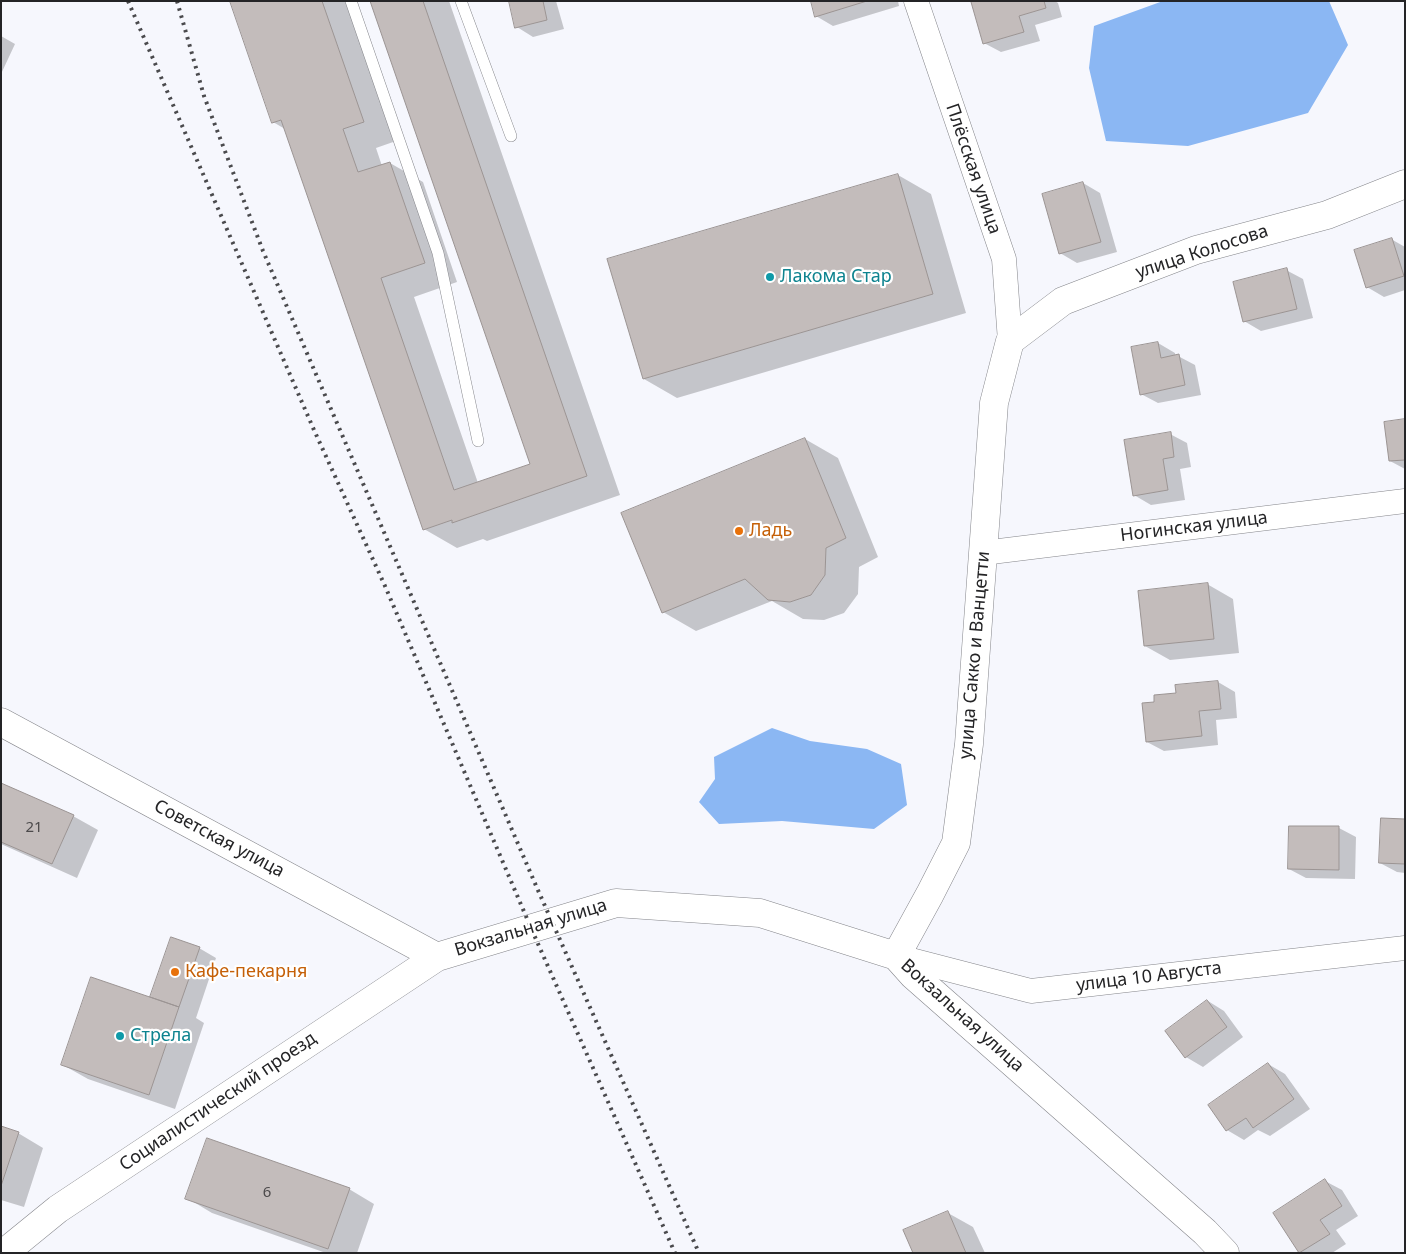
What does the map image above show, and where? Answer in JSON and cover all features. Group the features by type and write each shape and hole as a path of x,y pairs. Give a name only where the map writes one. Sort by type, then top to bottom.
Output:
{"main road":[{"name":"улица Колосова","path":"1010,341 1063,301 1196,250 1327,214 1405,184"},
{"name":"улица Сакко и Ванцетти","path":"896,956 956,843 969,744 994,403 1010,341"},
{"name":"Советская улица","path":"1,722 437,957"},
{"name":"Вокзальная улица","path":"437,957 616,903 760,913 896,956 913,975 1205,1232 1225,1253"},
{"name":"Социалистический проезд","path":"4,1253 58,1209 437,957"}],"street":[{"name":"Плёсская улица","path":"916,1 1004,259 1010,341"},
{"name":"Ногинская улица","path":"983,553 1405,501"},
{"name":"улица 10 Августа","path":"896,956 1031,991 1405,948"}],"lane":[{"path":"351,1 438,253 478,441"},
{"path":"461,1 511,136"}],"water":[{"path":"1163,1 1329,1 1348,45 1308,113 1188,146 1106,141 1089,68 1094,26"},
{"path":"772,728 810,741 867,749 901,764 907,805 874,829 782,821 719,824 699,802 715,779 714,757"}],"building":[{"path":"230,1 322,1 364,122 343,129 358,172 390,162 425,263 381,278 454,490 530,464 370,1 423,1 587,476 452,523 452,520 423,530 281,120 272,123"},
{"path":"509,1 543,1 547,20 515,28"},
{"path":"811,1 867,1 815,17"},
{"path":"1044,1 1046,8 1019,16 1024,32 983,44 971,2"},
{"name":"Лакома Стар","path":"898,174 933,294 643,379 607,259"},
{"path":"1083,182 1101,242 1059,254 1042,194"},
{"path":"1392,238 1404,276 1366,288 1354,250"},
{"path":"1287,268 1297,309 1243,322 1233,282"},
{"path":"1158,342 1161,358 1179,354 1185,385 1140,395 1131,347"},
{"path":"1405,419 1405,460 1389,461 1384,422"},
{"path":"1171,432 1174,457 1163,459 1168,490 1133,496 1124,440"},
{"path":"805,438 846,538 826,548 825,575 811,595 790,602 768,600 745,579 662,613 621,513"},
{"path":"1208,583 1214,639 1144,646 1138,591"},
{"path":"1218,681 1221,709 1199,711 1202,736 1146,742 1142,703 1154,702 1154,695 1176,693 1175,685"},
{"path":"1,783 74,815 52,864 1,842"},
{"path":"1381,818 1405,819 1405,864 1379,863"},
{"path":"1289,826 1339,826 1339,870 1288,869"},
{"path":"171,937 200,947 179,1007 150,997"},
{"name":"Стрела","path":"91,977 179,1007 149,1095 61,1065"},
{"path":"1207,1000 1227,1027 1185,1058 1165,1031"},
{"path":"1268,1063 1294,1099 1253,1128 1246,1118 1226,1131 1208,1105"},
{"path":"1,1126 19,1132 1,1186"},
{"path":"207,1138 350,1188 328,1249 185,1199"},
{"path":"1325,1179 1342,1206 1320,1220 1330,1234 1299,1253 1273,1213"},
{"path":"948,1211 966,1253 913,1253 903,1230"}],"railway":[{"path":"128,1 314,430 385,586 531,928 675,1253"},
{"path":"177,1 204,96 263,251 537,888 699,1253"}],"place":[{"name":"Лакома Стар","path":"770,277"},
{"name":"Ладь","path":"739,531"},
{"name":"Кафе-пекарня","path":"175,972"},
{"name":"Стрела","path":"120,1036"}]}
